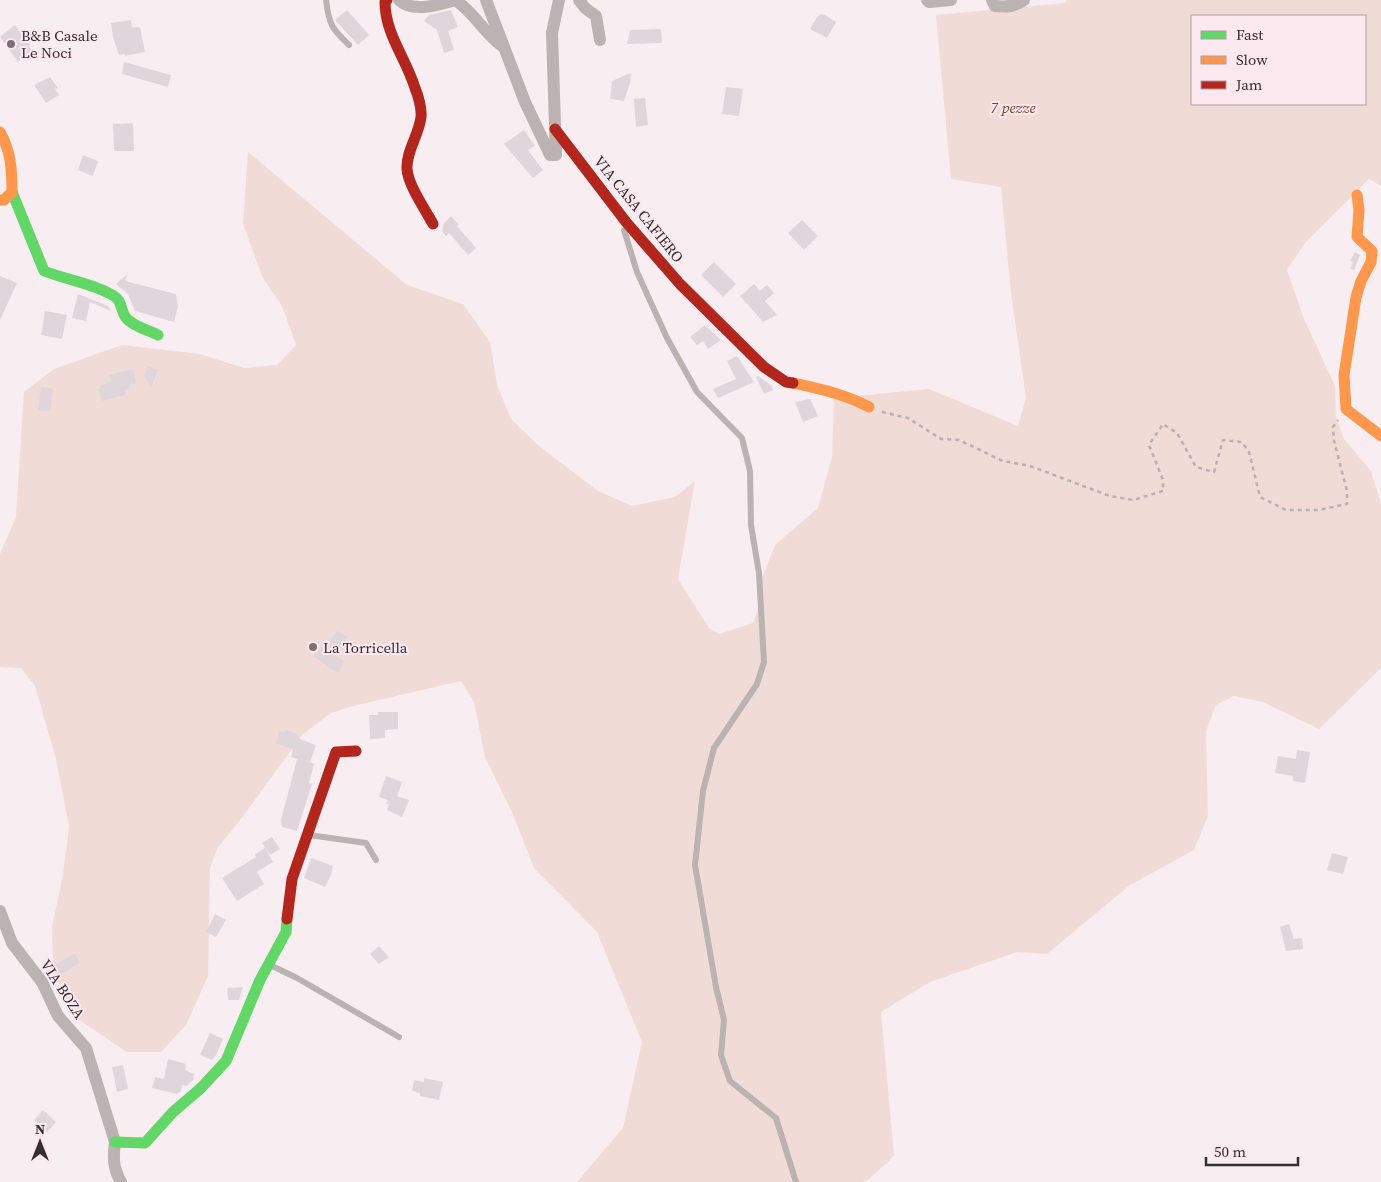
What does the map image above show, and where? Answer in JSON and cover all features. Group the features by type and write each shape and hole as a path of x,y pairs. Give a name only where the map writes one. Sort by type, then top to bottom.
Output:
{"street":[{"path":"387,0 385,2 385,14 396,48 415,87 421,117 410,152 407,169 412,185 433,224"},
{"path":"398,0 403,4 424,6 435,6 455,0 466,7 487,33 504,47"},
{"path":"486,0 525,102 550,154 556,155 552,33 559,0"},
{"path":"579,0 585,8 596,16 600,40"},
{"path":"927,0 929,2 951,0"},
{"path":"992,0 995,6 1006,7 1018,5 1024,0"},
{"name":"VIA CASA CAFIERO","path":"555,129 619,212 680,284 764,366 786,382 832,391 856,400 869,408"},
{"path":"0,132 12,160 12,192 44,271 115,296 120,301 123,314 127,319 158,335"},
{"path":"0,200 4,200 12,192"},
{"path":"1357,195 1359,210 1357,236 1372,251 1371,262 1361,281 1355,305 1344,375 1346,408 1380,435"},
{"path":"115,1142 145,1143 173,1112 201,1088 226,1061 260,980 286,932 292,879 336,752 356,751"},
{"name":"VIA BOZA","path":"0,911 12,943 42,982 58,1016 86,1048 115,1142 114,1169 120,1182"}],"lane":[{"path":"326,0 333,30 349,45"},
{"path":"619,212 637,272 667,338 697,392 742,438 750,471 751,525 760,573 764,662 757,684 714,748 703,791 695,865 716,987 724,1020 721,1055 730,1081 776,1118 796,1182"},
{"path":"308,835 366,843 376,860"},
{"path":"268,964 297,978 399,1037"}],"path":[{"path":"869,408 908,418 941,439 959,440 1003,461 1030,466 1110,496 1133,500 1162,491 1162,480 1149,445 1162,424 1177,433 1196,467 1214,472 1223,440 1242,442 1248,452 1260,497 1286,510 1319,510 1347,504 1347,490 1334,441 1333,427 1346,408"}],"green space":[{"name":"7 pezze","path":"1067,0 1381,0 1381,186 1369,179 1305,243 1287,270 1304,319 1335,386 1336,417 1344,439 1371,471 1381,504 1381,668 1319,729 1263,702 1234,696 1216,705 1206,731 1208,816 1194,850 1130,885 1047,954 1017,952 930,982 881,1012 894,1156 868,1180 863,1182 577,1182 623,1128 642,1042 597,932 534,868 512,812 485,757 474,702 461,681 353,706 331,713 303,734 238,823 218,847 210,868 208,976 186,1025 161,1052 127,1052 75,1017 53,971 52,927 63,875 69,826 56,759 35,686 21,668 0,667 0,554 16,517 24,392 54,369 122,345 200,354 244,368 277,365 296,345 282,306 263,278 243,224 248,152 407,285 463,304 490,342 497,385 511,419 539,446 598,491 632,506 675,497 695,481 678,579 709,628 719,634 753,623 761,602 762,578 775,545 818,508 832,457 834,398 929,389 1018,426 1026,398 1011,293 1001,187 951,179 936,15 1065,3"}],"building":[{"path":"347,10 369,35 358,45 335,20"},
{"path":"451,10 458,27 448,31 454,50 444,53 437,30 424,21 429,15"},
{"path":"821,14 836,22 827,38 810,29"},
{"path":"131,20 132,27 140,27 145,52 125,56 125,54 119,55 111,23"},
{"path":"15,25 30,45 32,51 18,62 0,37"},
{"path":"661,29 662,43 627,44 630,30"},
{"path":"124,62 171,75 168,87 122,74"},
{"path":"631,73 624,101 610,99 612,81"},
{"path":"50,77 58,88 55,89 59,95 46,103 34,85"},
{"path":"726,87 743,89 739,116 722,114"},
{"path":"645,98 648,125 636,127 634,99"},
{"path":"133,123 134,151 114,151 113,124"},
{"path":"524,130 535,146 528,150 543,170 533,178 504,144"},
{"path":"83,155 98,161 93,176 78,170"},
{"path":"451,216 476,248 468,255 449,233 446,236 442,231 444,223"},
{"path":"802,220 818,236 804,250 788,233"},
{"path":"1355,252 1360,255 1354,270 1350,269 1353,262 1350,261"},
{"path":"714,262 736,284 723,297 701,275"},
{"path":"128,274 125,280 129,282 176,294 178,306 174,322 135,311 128,294 116,284"},
{"path":"0,276 17,283 0,320"},
{"path":"754,284 760,291 767,285 774,293 765,301 777,315 763,322 740,296"},
{"path":"78,294 108,306 111,311 90,302 86,321 72,318"},
{"path":"45,311 67,315 62,339 41,335"},
{"path":"705,325 721,340 708,349 703,341 697,345 690,337"},
{"path":"737,356 754,382 718,398 713,389 736,379 727,361"},
{"path":"148,366 158,370 151,388 144,376"},
{"path":"133,369 136,383 129,385 130,388 125,390 126,395 102,401 98,389 101,388 100,385 111,381 109,375"},
{"path":"758,376 772,386 773,390 764,394 756,377"},
{"path":"41,387 53,389 50,411 38,410"},
{"path":"810,399 818,416 803,422 795,402"},
{"path":"337,631 348,637 336,656 344,661 338,673 313,656 323,646 326,648"},
{"path":"378,712 398,712 398,729 385,730 385,738 370,739 369,715 378,715"},
{"path":"286,730 297,734 300,739 316,745 310,762 314,764 309,783 312,784 297,831 282,827 281,820 297,759 291,757 293,749 276,743 280,731 285,733"},
{"path":"1297,750 1310,752 1305,783 1293,781 1293,776 1275,773 1278,756 1296,759"},
{"path":"386,776 402,782 397,796 409,800 402,817 387,810 389,804 386,804 388,800 379,797"},
{"path":"272,837 280,849 270,855 262,843"},
{"path":"265,848 273,862 257,872 264,884 237,901 222,878 256,857 255,854"},
{"path":"1332,853 1348,857 1343,874 1327,870"},
{"path":"311,858 333,866 325,887 304,878"},
{"path":"215,914 226,920 216,937 206,932"},
{"path":"1289,924 1294,939 1302,938 1303,949 1286,951 1280,927"},
{"path":"379,946 389,957 379,964 370,954"},
{"path":"74,953 80,962 58,977 51,968"},
{"path":"243,987 239,1000 228,1000 227,988"},
{"path":"210,1033 223,1039 212,1060 200,1055"},
{"path":"168,1059 186,1064 185,1070 194,1074 193,1080 186,1086 182,1085 181,1091 177,1094 152,1088 155,1077 164,1079"},
{"path":"123,1065 128,1089 117,1092 112,1067"},
{"path":"424,1078 443,1082 439,1100 420,1096 420,1093 412,1091 414,1080 424,1082"},
{"path":"43,1110 56,1122 47,1132 34,1120"}],"traffic: fast":[{"path":"12,192 44,271 97,288 114,296 119,301 123,313 130,322 158,335"},
{"path":"115,1142 145,1143 173,1112 201,1088 226,1061 260,980 286,932 287,919"}],"traffic: slow":[{"path":"0,132 7,146 12,176 12,192 4,200 0,200"},
{"path":"1357,195 1359,210 1357,237 1372,251 1371,262 1361,281 1356,297 1344,375 1346,409 1381,436"},
{"path":"793,383 841,395 869,407"}],"traffic: jam":[{"path":"387,0 385,2 388,25 411,77 421,110 420,124 408,156 408,175 433,224"},
{"path":"555,129 626,222 680,284 764,367 786,382 793,383"},
{"path":"287,919 292,879 336,752 356,751"}],"place":[{"name":"B&B Casale Le Noci","path":"11,44"},
{"name":"La Torricella","path":"313,647"}]}
